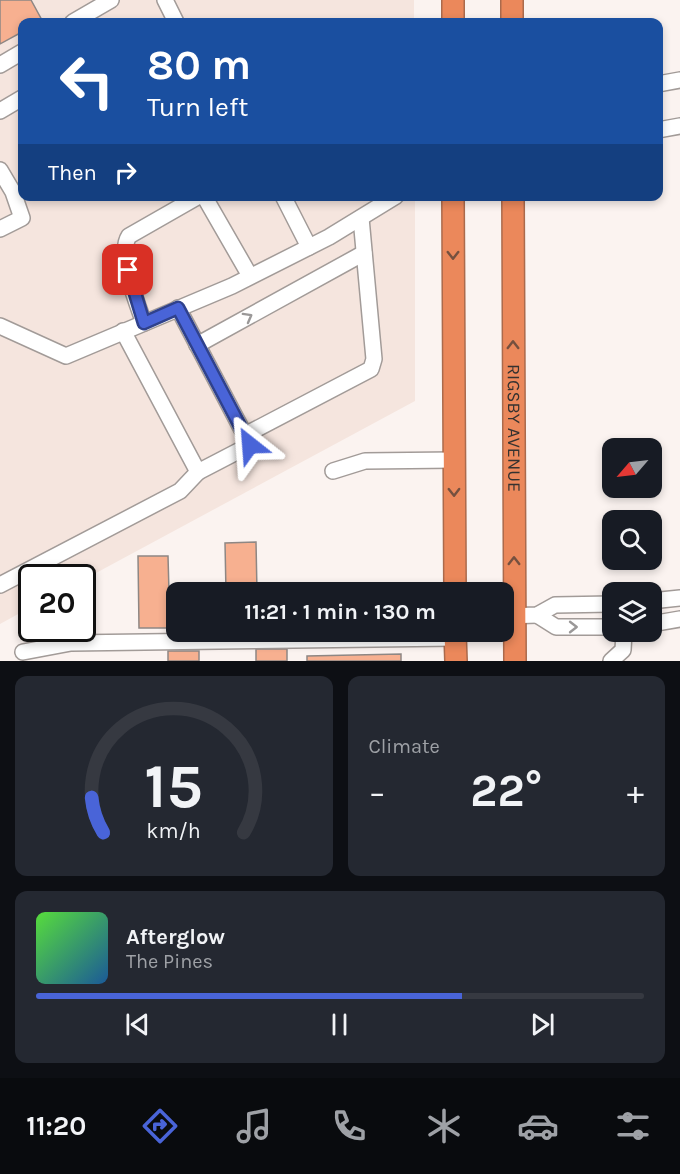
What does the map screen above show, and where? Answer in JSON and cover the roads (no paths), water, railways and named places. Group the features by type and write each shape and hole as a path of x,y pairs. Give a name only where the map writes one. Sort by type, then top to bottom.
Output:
{"highway":[{"path":"453,0 453,18"},
{"path":"512,0 512,18"},
{"path":"453,201 455,582"},
{"name":"RIGSBY AVENUE","path":"509,582 513,201"},
{"path":"456,642 456,661"},
{"name":"RIGSBY AVENUE","path":"512,642 515,661"}],"street":[{"path":"80,18 111,0"},
{"path":"165,0 174,18"},
{"path":"0,65 18,54"},
{"path":"663,83 680,80"},
{"path":"0,111 18,100"},
{"path":"663,129 680,126"},
{"path":"0,170 13,192 22,218 0,229"},
{"path":"144,323 130,278 124,243 129,236 190,201"},
{"path":"207,201 250,276"},
{"path":"286,201 309,247"},
{"path":"0,326 66,356 250,276 309,247 388,201"},
{"path":"245,435 371,369 374,358 360,218"},
{"path":"197,345 364,253"},
{"path":"0,585 180,491 198,472 250,445 178,308"},
{"path":"123,331 198,472"},
{"path":"333,471 365,461 453,460"},
{"path":"662,600 680,598"},
{"path":"514,616 537,615 555,605 602,604"},
{"path":"537,615 556,627 602,627"},
{"path":"662,622 680,619"},
{"path":"22,652 71,643 166,641"},
{"path":"611,661 623,650 623,642"}]}
